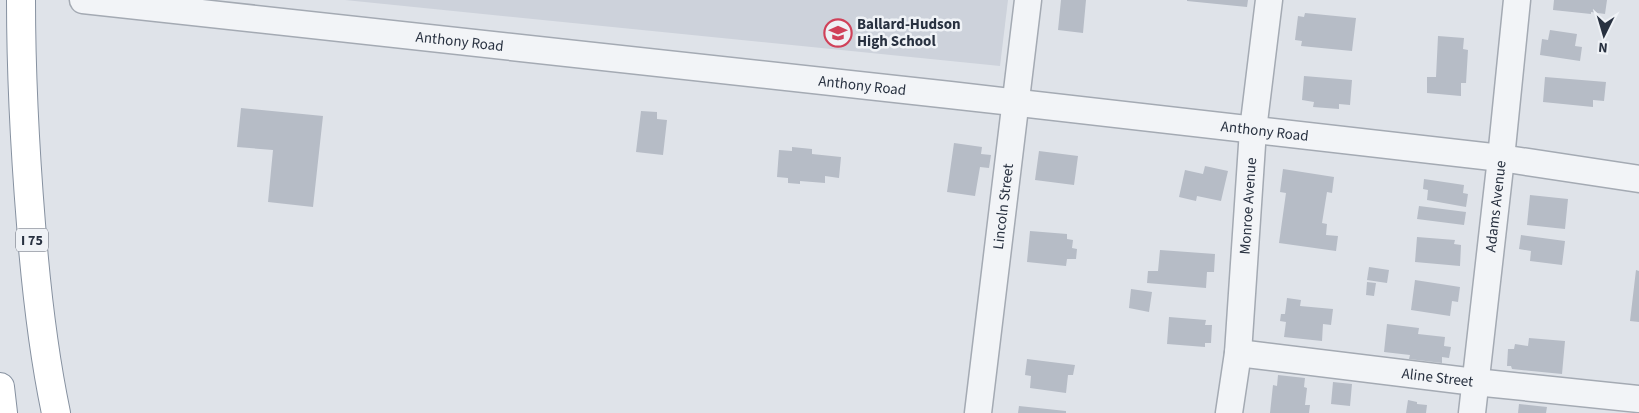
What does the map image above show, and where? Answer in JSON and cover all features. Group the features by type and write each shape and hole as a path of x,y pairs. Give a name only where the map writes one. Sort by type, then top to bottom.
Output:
{"highway":[{"name":"I 75","path":"21,0 20,67 26,166 40,317 55,404"},
{"path":"0,387 3,413"}],"street":[{"name":"Anthony Road","path":"83,0 1015,102 1501,158 1639,179"},
{"name":"Lincoln Street","path":"978,413 1028,0"},
{"name":"Monroe Avenue","path":"1229,413 1238,353 1253,130 1269,0"},
{"name":"Adams Avenue","path":"1472,413 1517,0"},
{"name":"Aline Street","path":"1238,353 1475,382 1639,399"}],"shaded area":[{"name":"Ballard-Hudson High School","path":"345,0 1008,0 1000,66"}],"building":[{"path":"1061,0 1086,0 1083,33 1058,30"},
{"path":"1187,0 1248,0 1247,7"},
{"path":"1554,0 1607,0 1605,14 1591,12 1591,14 1553,10"},
{"path":"1305,13 1356,18 1352,51 1301,46 1302,41 1295,40 1298,16 1304,17"},
{"path":"1550,30 1577,34 1575,46 1582,47 1580,61 1540,55 1542,39 1548,40"},
{"path":"1438,36 1464,38 1463,49 1468,50 1466,83 1461,83 1461,96 1427,93 1427,77 1436,77"},
{"path":"1304,76 1352,80 1350,105 1339,104 1339,109 1313,107 1314,102 1302,100"},
{"path":"1545,77 1606,82 1604,101 1593,100 1593,107 1543,102"},
{"path":"241,108 323,116 313,207 268,202 273,150 237,147"},
{"path":"641,111 657,112 657,119 667,120 663,155 636,152"},
{"path":"954,143 982,147 981,154 991,155 989,168 980,167 975,196 947,192"},
{"path":"792,147 812,149 812,154 841,157 839,178 825,176 825,183 800,181 800,184 788,183 788,178 777,177 779,150 792,151"},
{"path":"1039,151 1078,156 1074,185 1035,180"},
{"path":"1205,166 1228,171 1221,201 1197,196 1196,201 1179,197 1185,170 1203,174"},
{"path":"1283,169 1334,177 1332,193 1327,192 1322,223 1327,224 1326,235 1338,236 1336,251 1279,243 1286,193 1280,192"},
{"path":"1424,179 1464,185 1463,193 1468,194 1466,207 1427,200 1428,190 1423,189"},
{"path":"1530,195 1568,199 1565,229 1527,225"},
{"path":"1419,206 1466,212 1464,225 1417,219"},
{"path":"1030,231 1067,234 1067,239 1073,240 1072,248 1077,249 1076,259 1067,259 1066,266 1027,262"},
{"path":"1521,235 1565,241 1562,265 1530,261 1531,251 1519,249"},
{"path":"1417,237 1455,240 1454,244 1461,245 1460,266 1415,262"},
{"path":"1160,250 1215,254 1214,272 1207,272 1206,288 1147,283 1148,271 1158,271"},
{"path":"1369,267 1389,270 1387,283 1367,280"},
{"path":"1636,270 1639,271 1639,322 1630,321"},
{"path":"1415,280 1460,287 1458,302 1452,301 1450,316 1411,310"},
{"path":"1367,282 1376,283 1374,296 1366,295"},
{"path":"1131,289 1152,292 1149,312 1129,308"},
{"path":"1287,298 1301,300 1300,306 1333,309 1331,325 1323,324 1322,341 1284,337 1286,322 1280,321 1281,314 1285,314"},
{"path":"1169,317 1206,320 1205,325 1212,325 1211,343 1205,343 1205,347 1167,344"},
{"path":"1387,324 1419,328 1418,334 1445,337 1444,346 1451,347 1449,358 1442,357 1442,363 1409,359 1410,355 1384,352"},
{"path":"1529,338 1565,341 1562,374 1512,369 1511,366 1507,366 1508,349 1514,349 1515,344 1528,346"},
{"path":"1027,359 1075,365 1073,375 1068,375 1066,393 1030,388 1031,376 1025,375"},
{"path":"1278,375 1305,378 1304,387 1307,388 1305,405 1310,405 1309,413 1270,413 1273,385 1277,386"},
{"path":"1333,382 1352,384 1350,406 1331,404"},
{"path":"1408,400 1417,402 1417,404 1427,405 1426,413 1406,413"},
{"path":"1519,404 1547,407 1546,413 1518,413"},
{"path":"1019,406 1066,411 1066,413 1018,413"}],"place":[{"name":"Ballard-Hudson High School","path":"838,33"}]}
